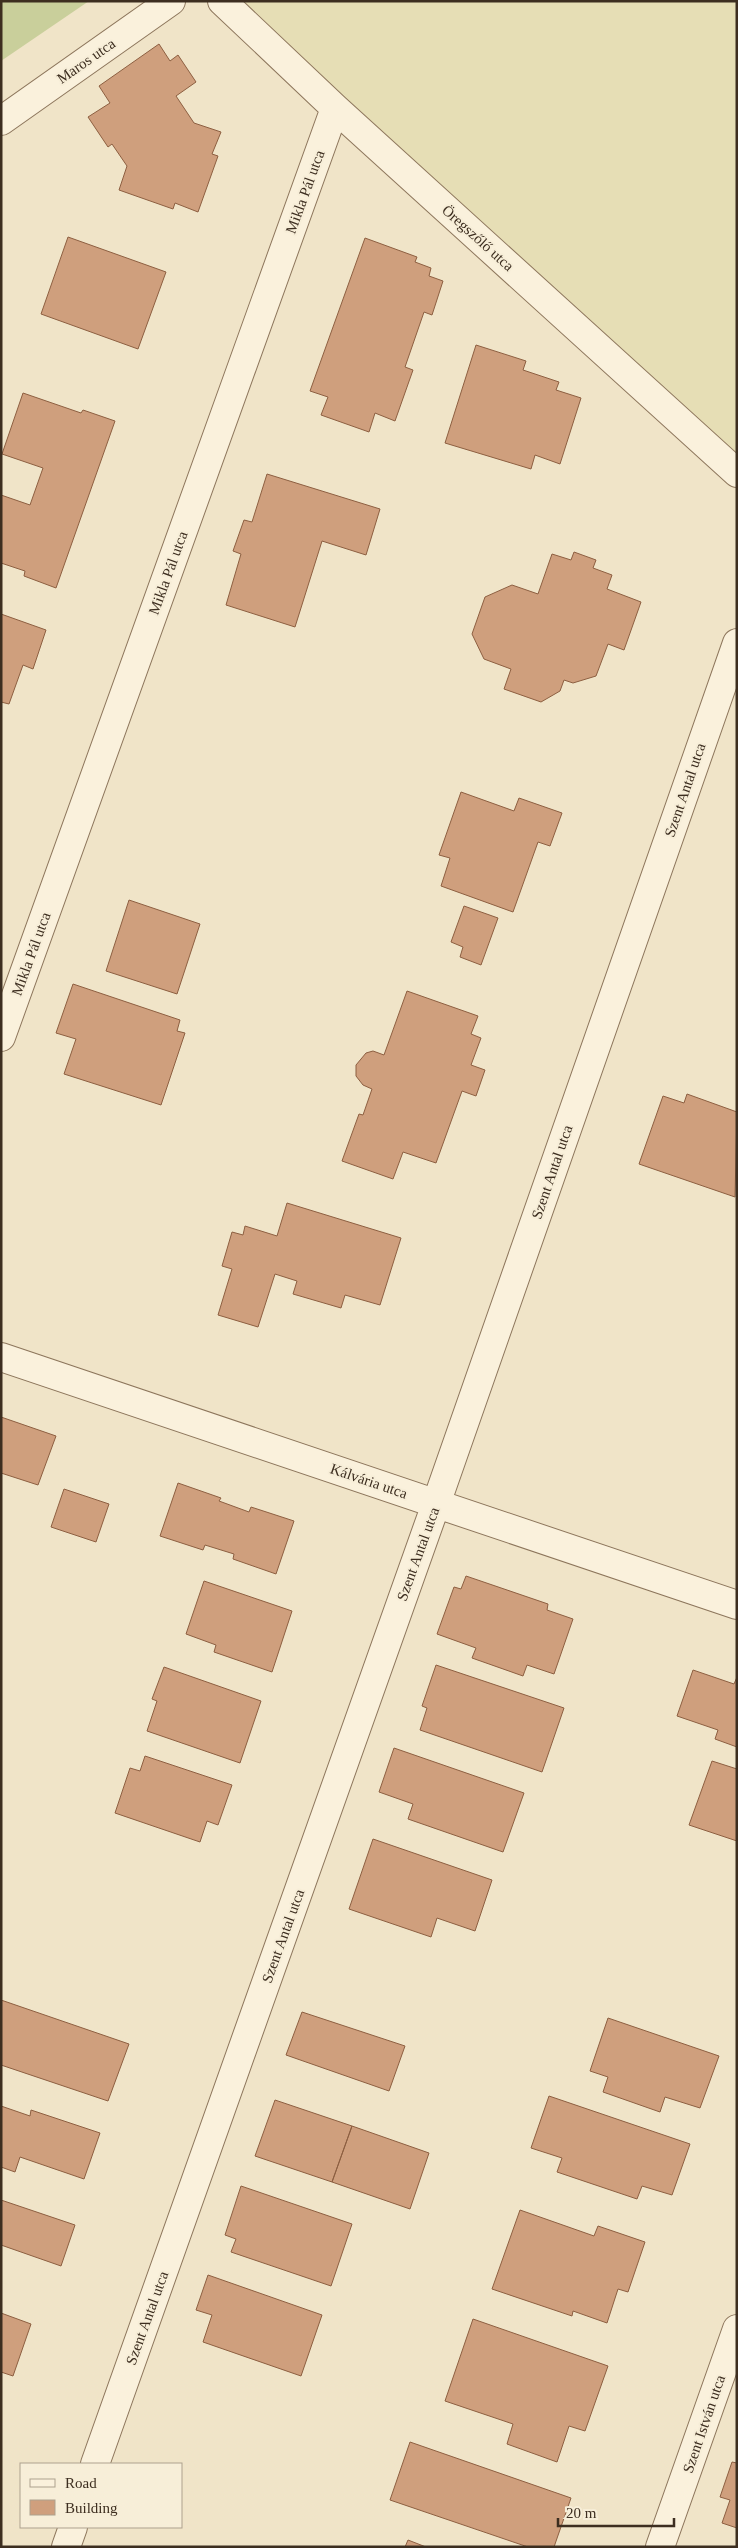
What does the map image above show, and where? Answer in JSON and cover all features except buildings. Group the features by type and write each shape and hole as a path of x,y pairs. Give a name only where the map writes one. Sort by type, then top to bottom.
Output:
{"street":[{"name":"Maros utca","path":"1,121 171,1"},
{"name":"Öregszőlő utca","path":"222,1 335,108 737,473"},
{"name":"Mikla Pál utca","path":"1,1037 335,108"},
{"name":"Szent Antal utca","path":"95,2463 436,1504 737,643"},
{"name":"Kálvária utca","path":"1,1357 737,1605"},
{"name":"Szent István utca","path":"660,2547 737,2330"},
{"path":"66,2547 73,2528"}],"shaded area":[{"path":"239,1 737,1 737,474"}],"green space":[{"path":"1,1 89,1 1,61"}]}
